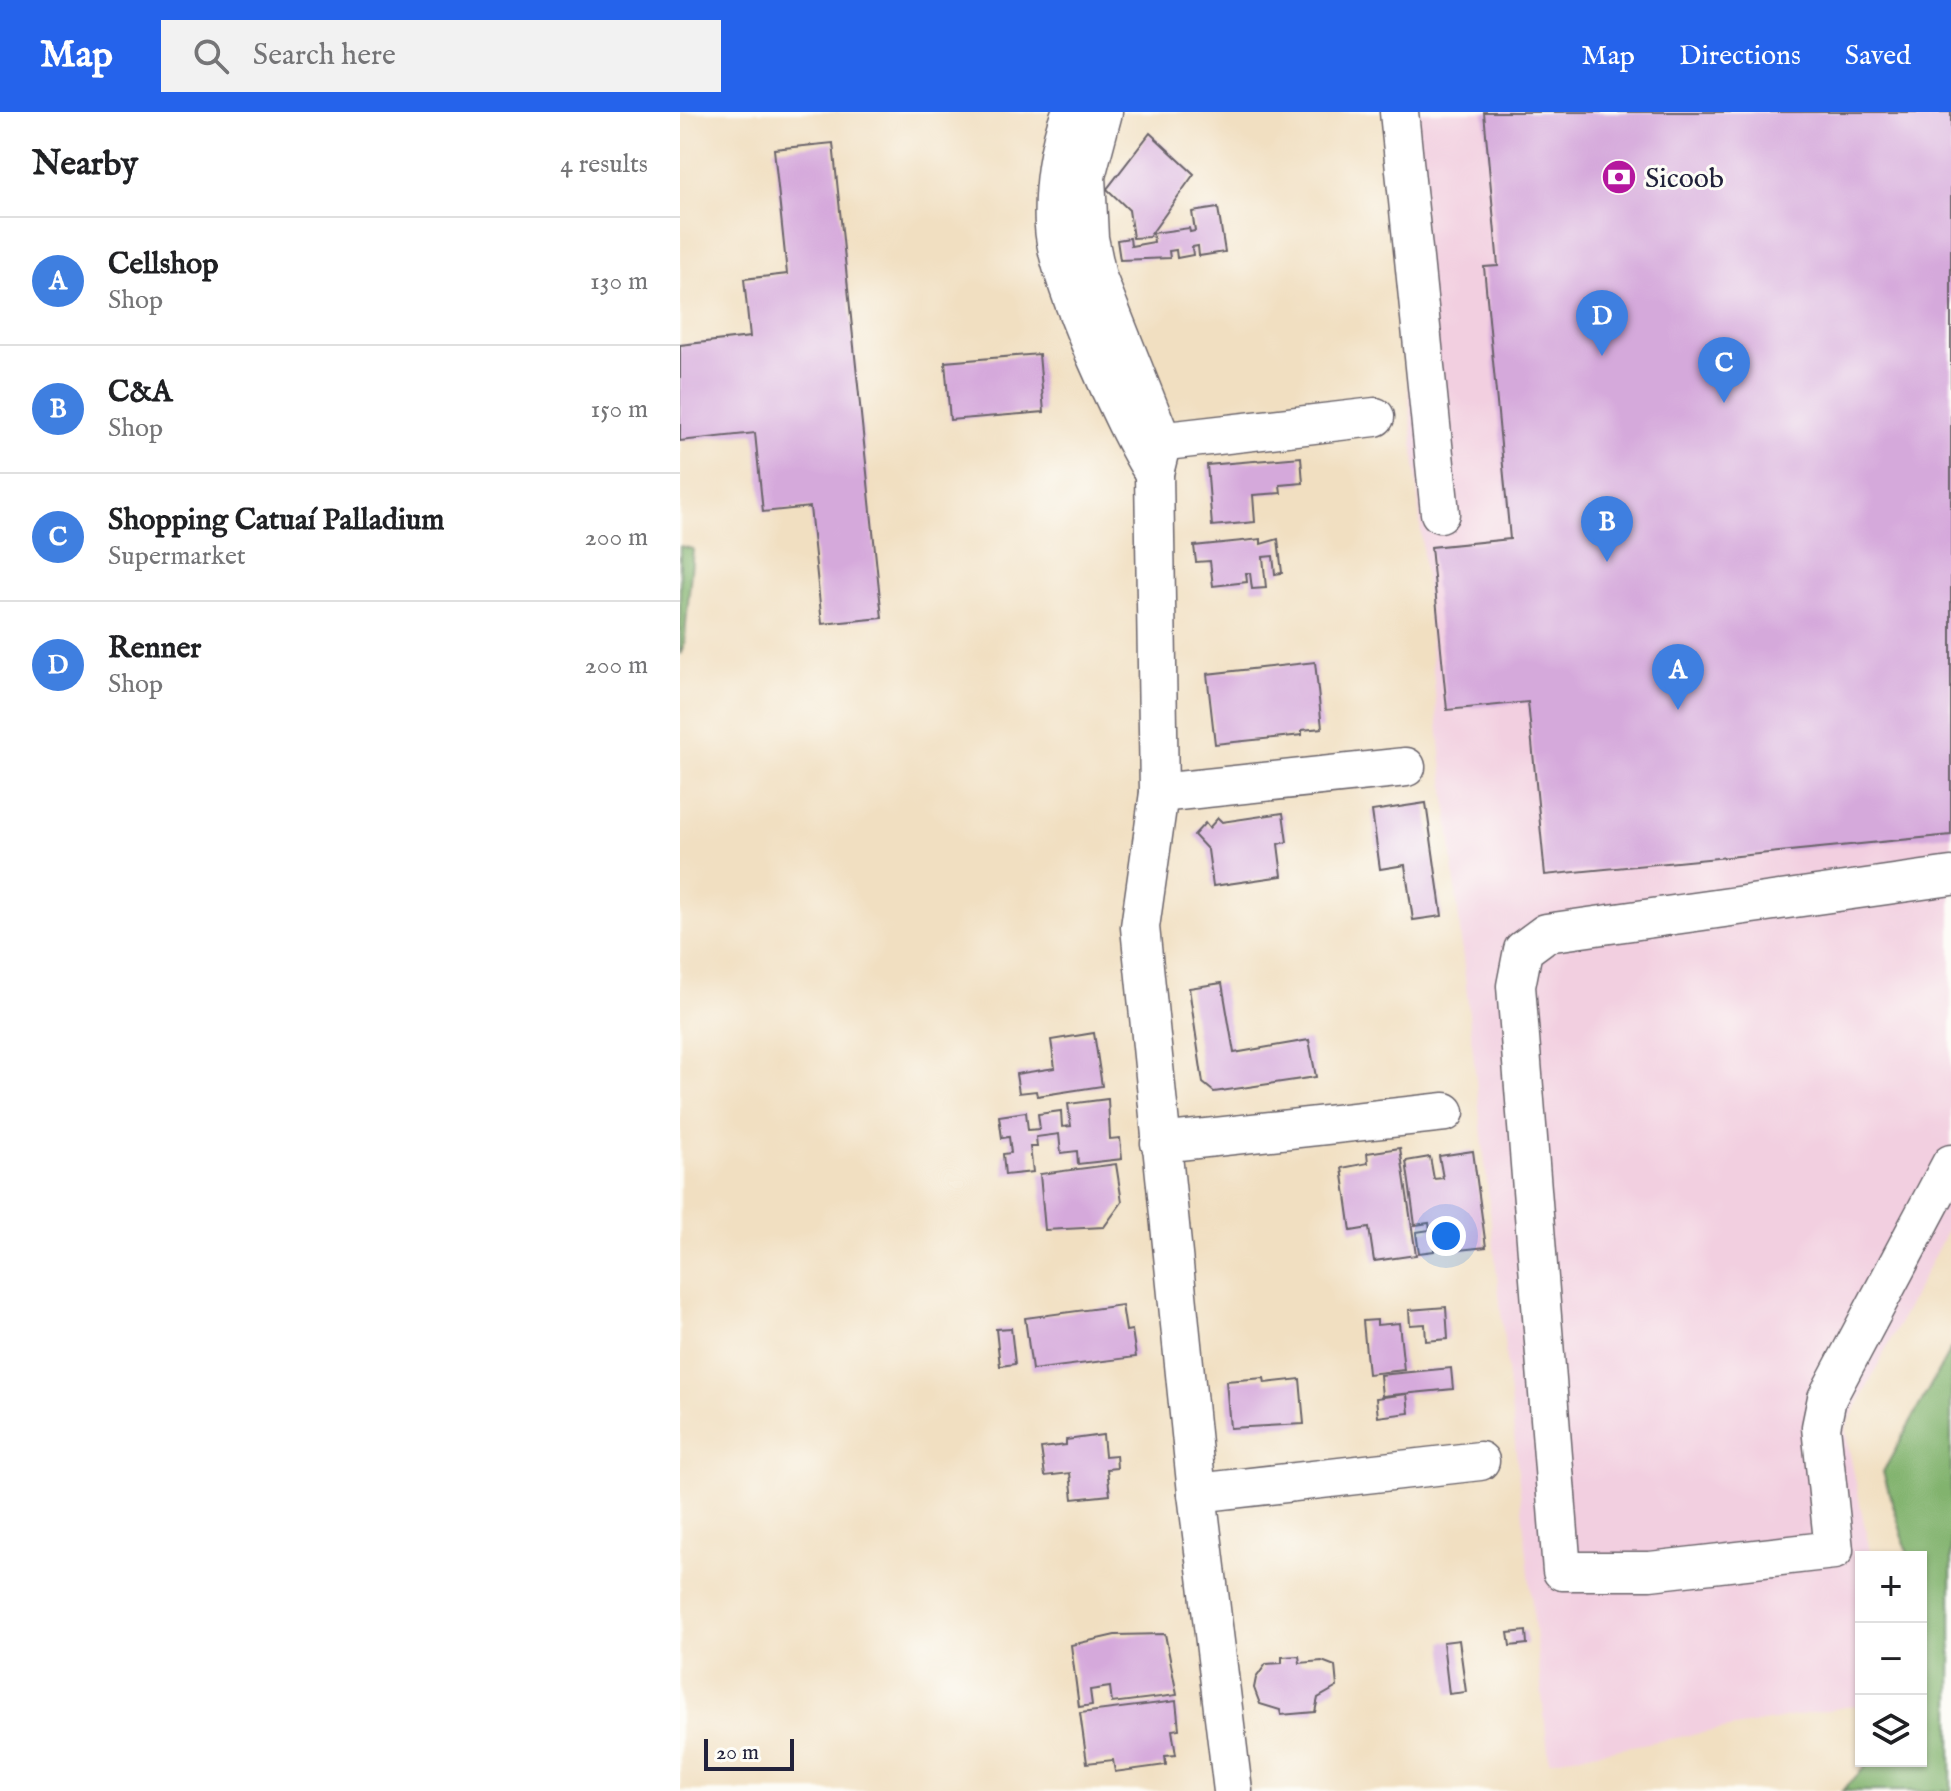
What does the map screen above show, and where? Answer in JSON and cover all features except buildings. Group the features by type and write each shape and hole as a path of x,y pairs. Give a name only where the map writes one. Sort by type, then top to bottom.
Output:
{"street":[{"path":"1071,112 1060,140 1054,227 1070,288 1151,453"},
{"path":"1103,112 1086,176 1089,238 1097,277 1151,453 1159,793 1140,927 1197,1493 1233,1791"},
{"path":"1399,112 1440,513"},
{"path":"1151,453 1375,417"},
{"path":"1159,793 1406,767"},
{"path":"1951,876 1546,933 1523,950 1516,986 1562,1571 1650,1571 1834,1550 1821,1427 1827,1398 1951,1164"},
{"path":"1160,1143 1445,1112"},
{"path":"1197,1493 1480,1461"}],"shaded area":[{"path":"1384,112 1951,112 1951,1223 1845,1429 1870,1551 1855,1551 1855,1705 1549,1761 1437,715"}],"green space":[{"path":"680,546 693,549 684,646 680,655"},
{"path":"1951,1348 1951,1791 1842,1791 1865,1767 1927,1767 1927,1551 1907,1551 1883,1472"}],"place":[{"name":"Sicoob","path":"1619,177"},
{"name":"Renner","path":"1602,356"},
{"name":"Shopping Catuaí Palladium","path":"1724,403"},
{"name":"C&A","path":"1607,562"},
{"name":"Cellshop","path":"1678,710"}]}
